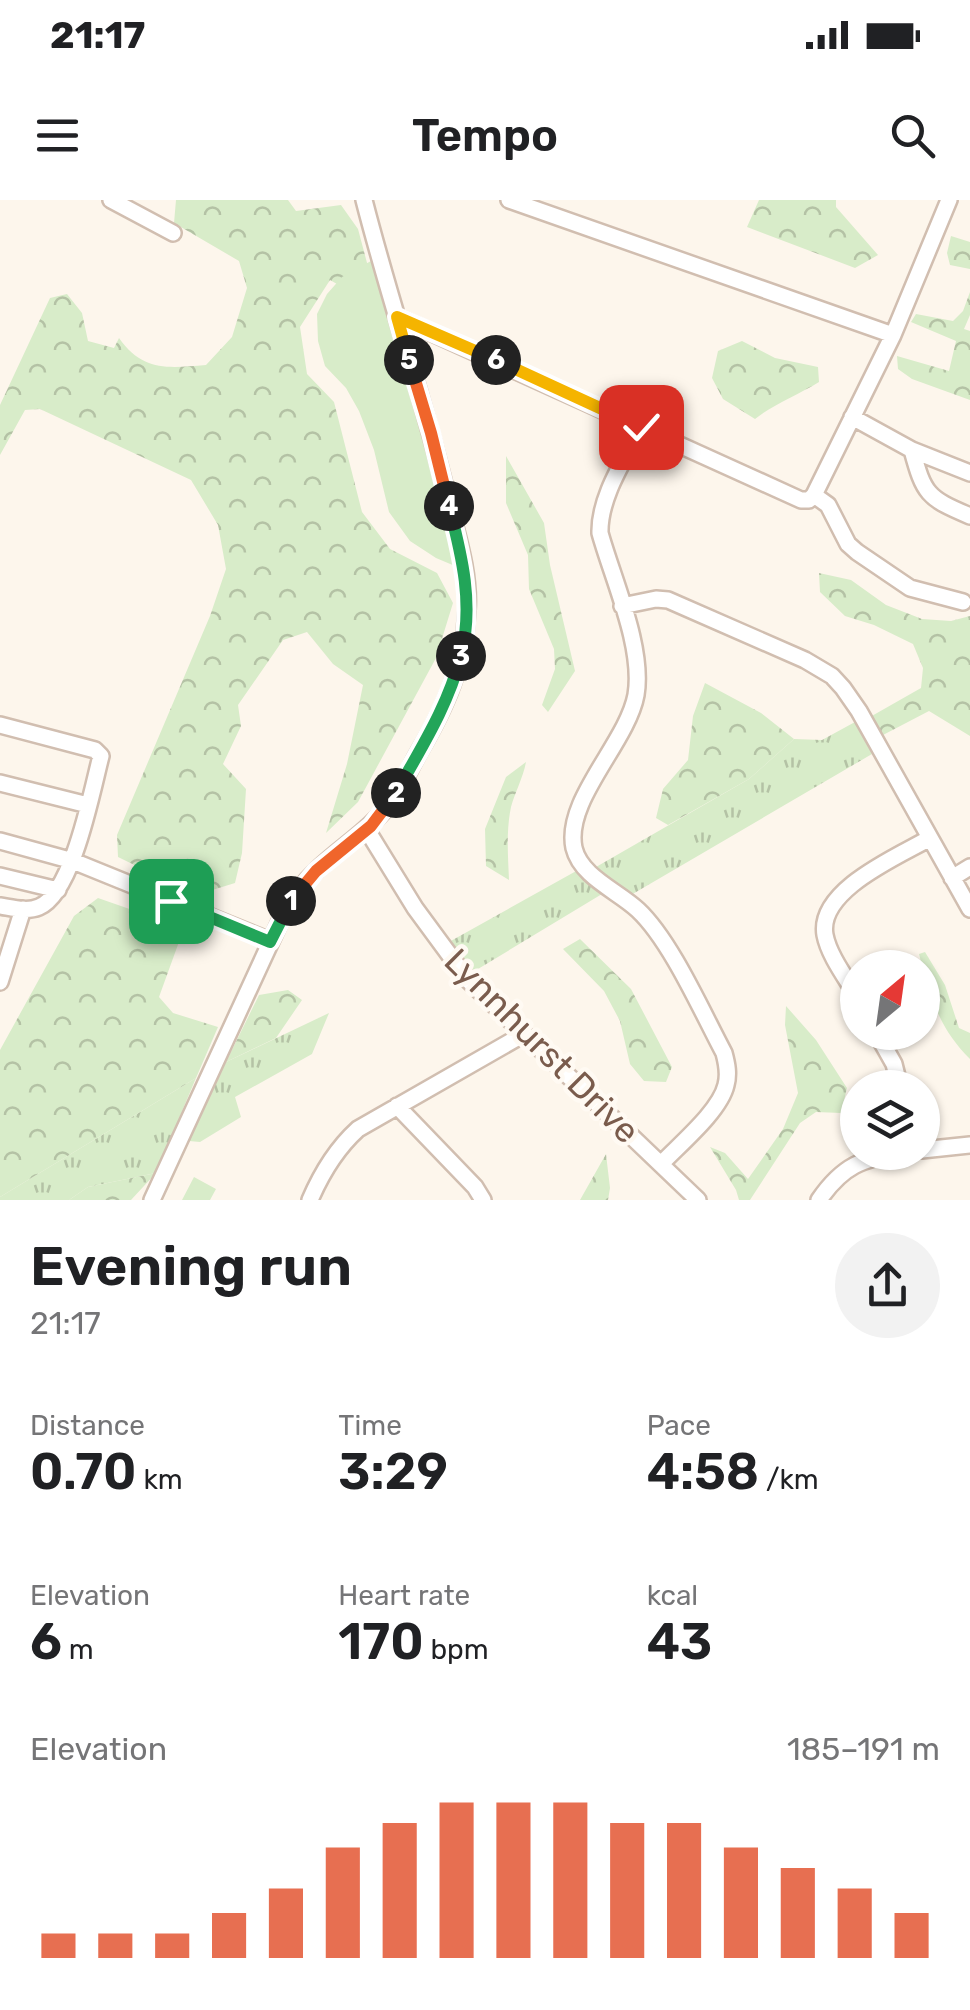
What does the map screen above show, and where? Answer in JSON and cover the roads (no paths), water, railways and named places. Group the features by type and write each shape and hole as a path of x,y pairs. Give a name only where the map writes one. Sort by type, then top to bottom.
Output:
{"street":[{"path":"111,200 173,233"},
{"path":"152,1200 296,893 366,830 394,798 447,700 463,648 468,608 465,575 431,433 367,200"},
{"path":"509,200 893,336"},
{"path":"810,498 893,336 949,200"},
{"path":"397,317 828,506 856,552 910,588 963,602"},
{"path":"852,417 912,450 970,473"},
{"path":"641,427 600,520 600,533 636,657 636,698 579,809 573,829 574,850 581,863 639,910 654,928 708,1022 728,1066 720,1100 660,1164"},
{"path":"912,450 928,494 970,516"},
{"path":"622,606 668,600 832,676 859,712 970,909"},
{"path":"0,725 95,750 101,756 72,861 58,890 42,906 23,910 0,906"},
{"path":"0,782 88,806"},
{"name":"Lynnhurst Drive","path":"366,830 468,980 698,1200"},
{"path":"840,966 825,934 825,924 843,890 930,838"},
{"path":"0,841 72,861 270,942"},
{"path":"952,878 970,868"},
{"path":"0,876 58,890"},
{"path":"0,982 23,910"},
{"path":"310,1200 328,1163 358,1129 524,1034"},
{"path":"398,1106 483,1200"},
{"path":"940,1148 970,1145"},
{"path":"819,1200 844,1170"}]}
